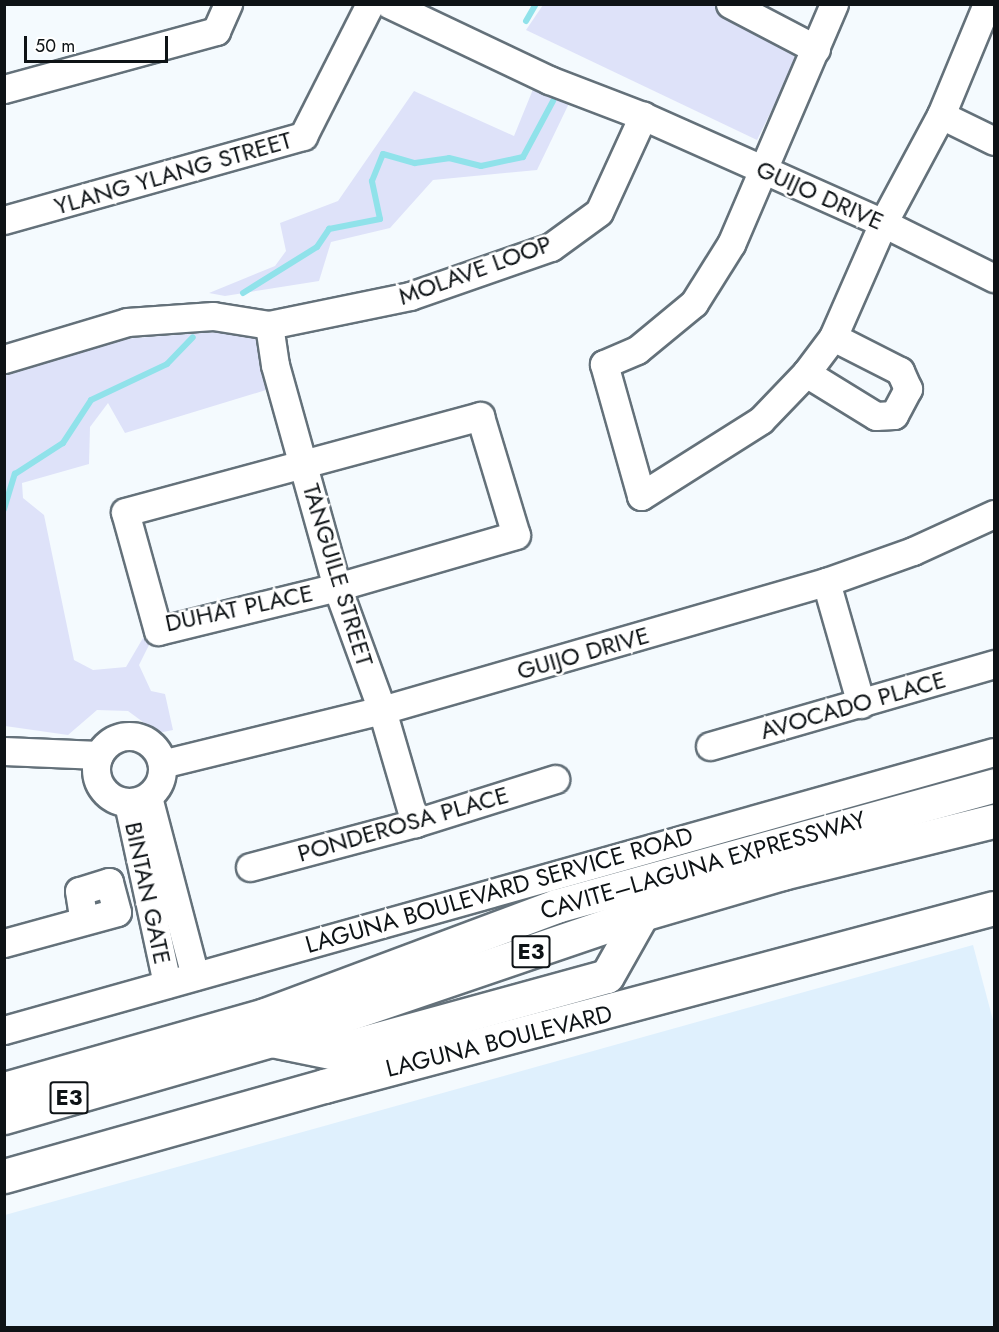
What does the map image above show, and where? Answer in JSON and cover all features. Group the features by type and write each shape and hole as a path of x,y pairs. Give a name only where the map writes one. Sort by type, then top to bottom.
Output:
{"main road":[{"name":"CAVITE–LAGUNA EXPRESSWAY","path":"4,1089 265,1015 556,906 994,785"},
{"name":"CAVITE–LAGUNA EXPRESSWAY","path":"4,1117 271,1040 642,914 782,873 994,821"},
{"name":"LAGUNA BOULEVARD","path":"4,1176 324,1086 994,908"},
{"path":"271,1040 331,1052 607,976 642,914"}],"street":[{"path":"4,89 216,31 228,4"},
{"name":"YLANG YLANG STREET","path":"4,220 303,136 370,4"},
{"path":"389,4 549,80 643,117"},
{"path":"730,4 816,49"},
{"path":"834,4 731,244 694,303 637,350 604,364 641,496 760,420 806,373 832,337 883,223 941,115 987,4"},
{"path":"941,115 994,141"},
{"name":"GUIJO DRIVE","path":"643,117 883,223 994,278"},
{"name":"MOLAVE LOOP","path":"4,359 128,322 213,316 268,325 410,296 551,247 599,212 643,117"},
{"name":"TANGUILE STREET","path":"268,325 275,365 337,587 382,710 416,824"},
{"path":"806,373 876,416 894,415 909,389 900,371 832,337"},
{"path":"303,462 480,416 516,535 337,587"},
{"name":"DUHAT PLACE","path":"303,462 125,512 158,631 337,587"},
{"name":"GUIJO DRIVE","path":"162,764 382,710 826,582 913,551 994,514"},
{"path":"826,582 861,704"},
{"name":"AVOCADO PLACE","path":"710,746 994,664"},
{"path":"4,751 99,755 117,738 134,736 155,748 162,764"},
{"name":"LAGUNA BOULEVARD SERVICE ROAD","path":"4,1030 994,752"},
{"name":"BINTAN GATE","path":"99,755 96,766 101,787 108,795 138,800 160,783 162,764"},
{"name":"PONDEROSA PLACE","path":"250,867 416,824 555,779"},
{"name":"BINTAN GATE","path":"138,800 195,976"},
{"name":"BINTAN GATE","path":"138,800 167,984"},
{"path":"5,942 84,921"}],"shaded area":[{"path":"543,5 720,5 803,46 757,140 526,30"},
{"path":"538,77 574,93 537,170 433,180 390,228 331,242 319,281 225,296 209,293 275,266 286,251 280,223 338,201 414,91 514,136"},
{"path":"231,331 258,333 266,390 125,433 108,403 90,427 89,464 22,483 23,498 44,515 74,660 93,670 126,667 143,638 150,643 139,665 151,691 165,694 173,730 158,733 128,711 97,710 68,735 5,726 5,369 108,340"},
{"path":"973,945 994,1024 994,1327 5,1327 5,1215"}],"waterway":[{"path":"526,21 536,4"},
{"path":"243,293 317,247 329,229 380,219 372,181 383,154 415,163 449,158 481,166 523,157 553,101"},
{"path":"4,509 15,474 63,443 91,400 167,364 193,337"}]}
